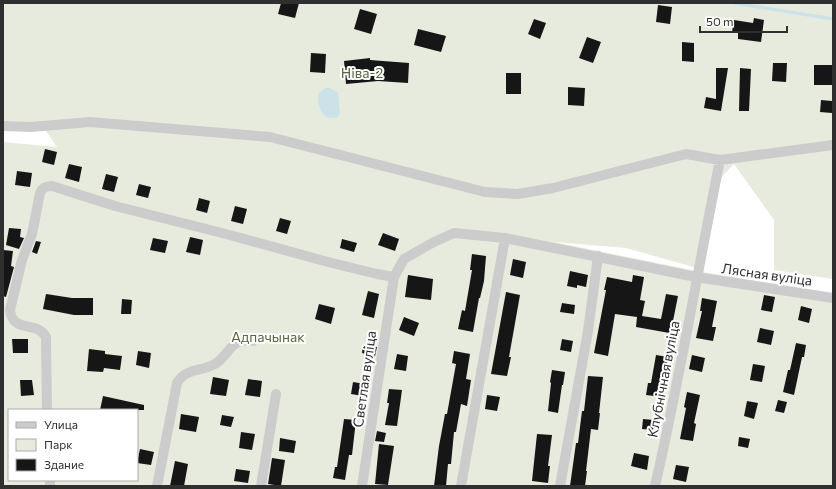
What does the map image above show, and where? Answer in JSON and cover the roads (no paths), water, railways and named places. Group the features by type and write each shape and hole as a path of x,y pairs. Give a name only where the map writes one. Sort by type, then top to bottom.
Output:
{"street":[{"path":"3,126 31,127 90,122 270,137 485,192 518,194 553,188 686,154 720,160 833,145"},
{"name":"Клубнічная вуліца","path":"655,486 670,422 696,277 720,160"},
{"path":"47,409 46,337 40,330 20,325 15,322 11,317 10,310 22,260 32,234 37,205 42,189 46,186 52,186 115,206 342,266 394,277"},
{"name":"Лясная вуліца","path":"394,277 404,259 432,242 454,233 505,238 696,277 833,298"},
{"path":"461,486 505,238"},
{"path":"560,486 588,331 598,256"},
{"name":"Светлая вуліца","path":"362,486 394,277"},
{"path":"157,486 177,383 182,376 189,372 215,364 222,359 238,342 246,340 253,341"},
{"path":"261,486 276,394"}],"water":[{"path":"325,88 338,92 340,113 338,117 330,118 325,116 322,112 318,97 320,92"}],"waterway":[{"path":"735,3 833,19"}],"park label":[{"name":"Ніва-2","path":"362,72"},
{"name":"Адпачынак","path":"268,336"}]}
